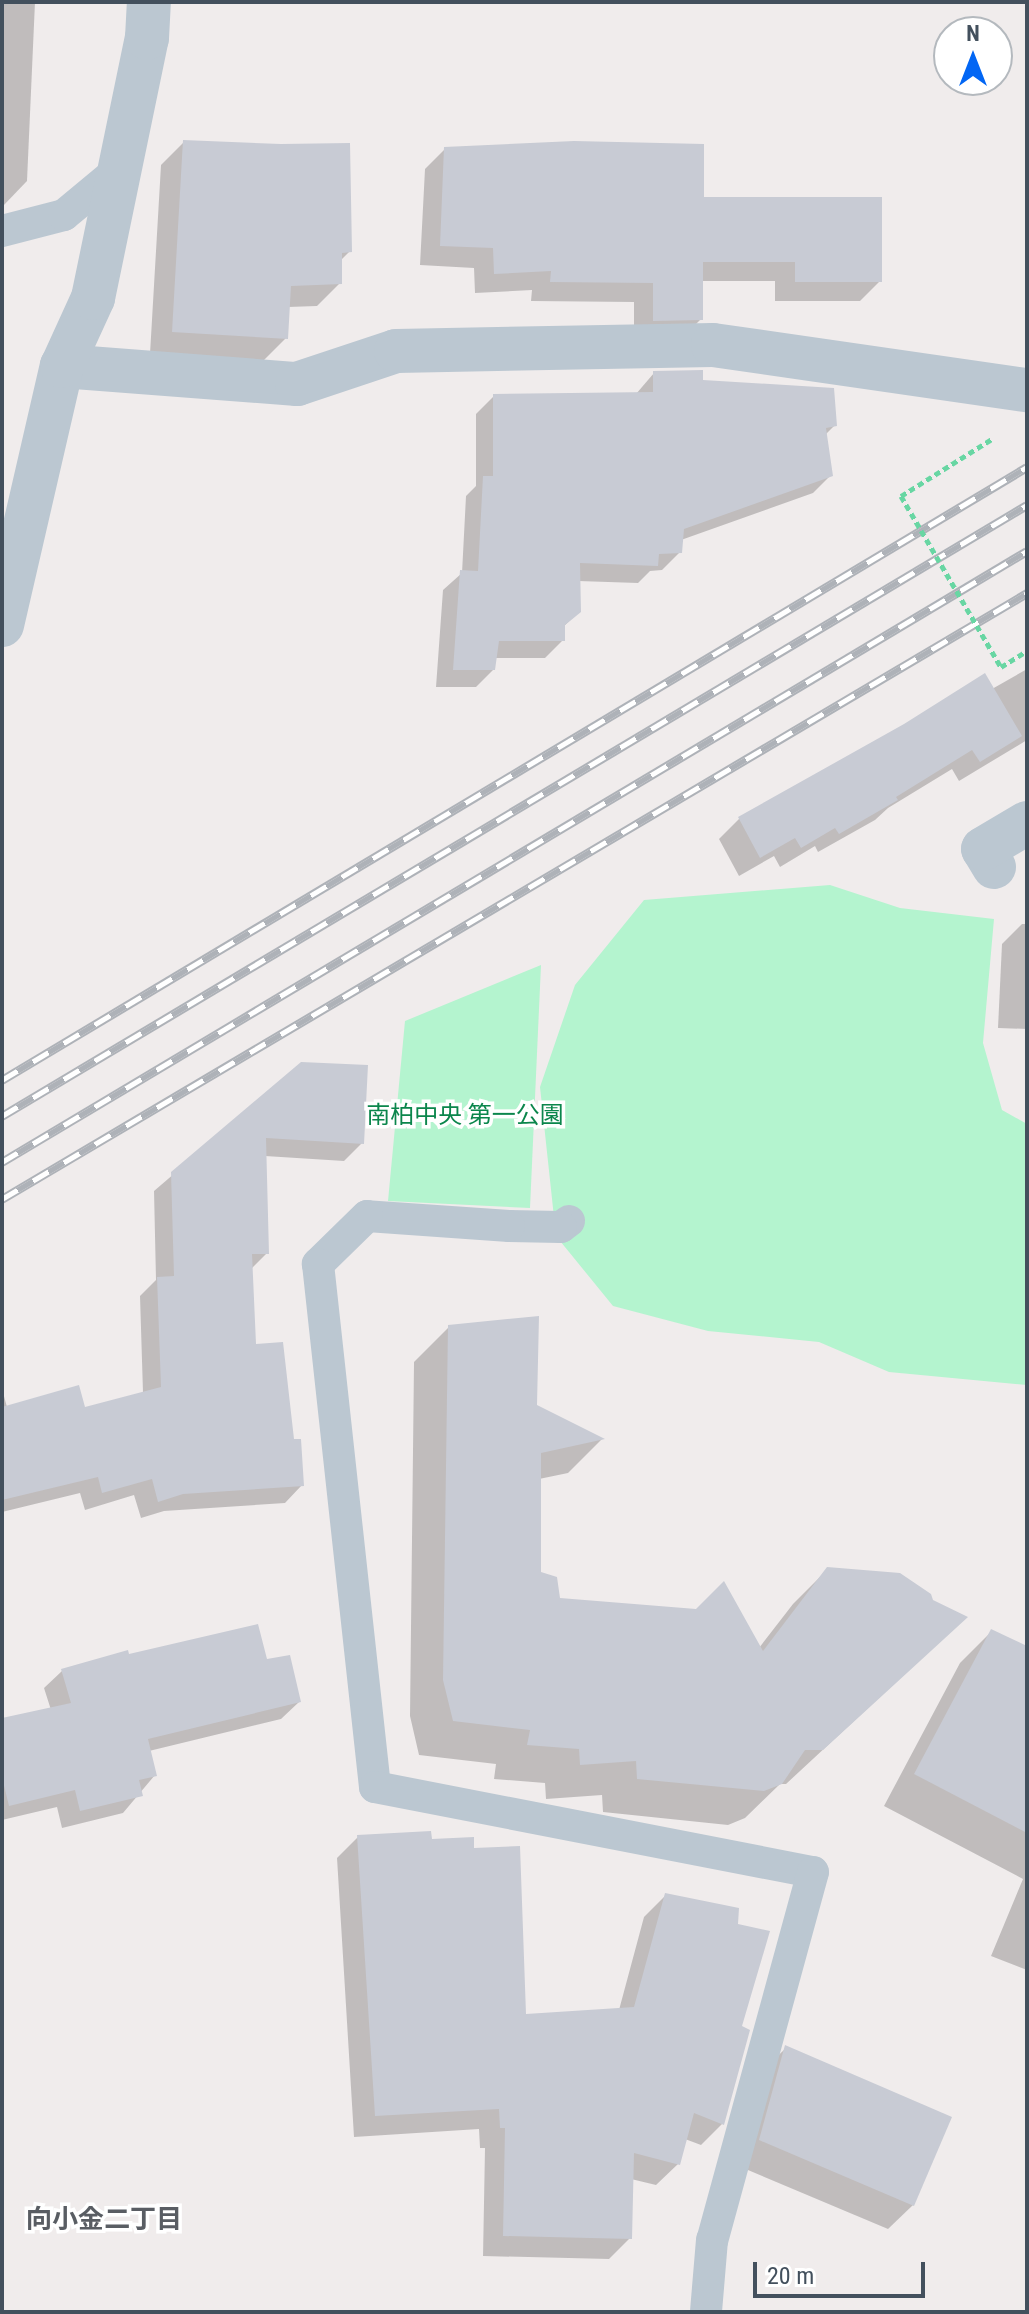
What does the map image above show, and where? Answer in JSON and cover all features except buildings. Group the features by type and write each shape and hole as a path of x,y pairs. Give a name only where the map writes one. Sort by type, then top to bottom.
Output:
{"street":[{"path":"2,625 62,366 93,298 147,38 149,2"},
{"path":"62,366 297,384 396,351 713,345 1027,390"},
{"path":"994,867 983,849 1027,823"}],"lane":[{"path":"2,231 64,215 122,167"},
{"path":"569,1221 561,1227 509,1226 367,1216 318,1264 375,1787 813,1872 712,2240 706,2312"}],"path":[{"path":"1002,432 901,496 1001,667 1027,651"}],"green space":[{"path":"830,885 900,908 994,919 983,1043 1002,1110 1027,1124 1027,1385 889,1372 819,1342 708,1331 613,1306 556,1236 540,1087 575,985 644,900"},
{"name":"南柏中央 第一公園","path":"541,965 530,1208 388,1201 405,1021"}],"railway":[{"path":"2,1080 1027,467"},
{"path":"2,1116 1027,505"},
{"path":"2,1162 1027,551"},
{"path":"2,1199 1027,593"}],"district":[{"name":"向小金二丁目","path":"104,2220"}]}
